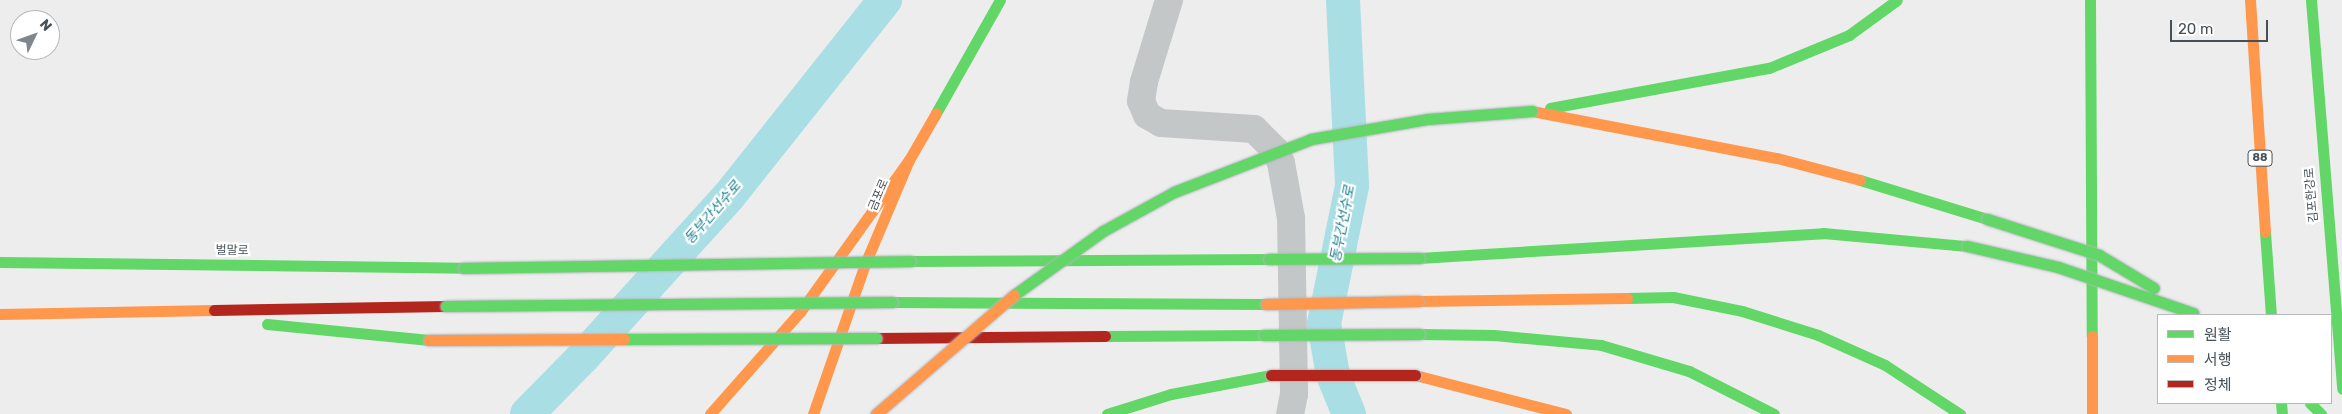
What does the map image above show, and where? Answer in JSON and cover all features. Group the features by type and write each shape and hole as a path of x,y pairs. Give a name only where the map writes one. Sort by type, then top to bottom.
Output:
{"main road":[{"name":"금포로","path":"813,414 865,264 909,160 1000,0"},
{"path":"876,414 1032,279 1103,231 1174,192 1311,140 1428,119 1532,111 1769,68 1849,34 1897,0"},
{"path":"2090,0 2092,414"},
{"path":"2241,0 2255,69"},
{"name":"88","path":"2250,0 2270,314"},
{"name":"김포한강로","path":"2311,0 2342,389"},
{"path":"2313,40 2335,124"},
{"path":"1532,111 1777,158 1904,192 2099,254 2195,314"},
{"path":"710,414 800,312 909,160"},
{"name":"벌말로","path":"0,262 464,268 910,261 1419,258 1823,234 1968,246 2058,267 2195,314"},
{"path":"0,314 446,306 892,302 1266,304 1418,300 1673,298 1742,310 1818,335 1885,365 1960,414"},
{"path":"136,312 430,340 1494,335 1601,344 1689,371 1774,414"},
{"path":"1107,414 1171,394 1271,375 1415,375 1566,414"},
{"path":"2311,404 2321,414"}],"street":[{"path":"1169,0 1144,82 1141,101 1147,115 1162,123 1254,129 1276,150 1281,163 1290,218 1294,394 1290,414"}],"waterway":[{"name":"동부간선수로","path":"527,414 583,357 729,196 885,0"},
{"name":"동부간선수로","path":"1343,0 1352,186 1324,324 1333,375 1349,414"}],"traffic: fast":[{"path":"936,113 1000,0"},
{"path":"1550,108 1769,68 1849,35 1897,0"},
{"path":"2090,0 2092,336"},
{"path":"2311,0 2342,389"},
{"path":"1014,295 1103,231 1174,192 1311,139 1428,119 1532,111"},
{"path":"1860,180 1987,219"},
{"path":"1987,219 2099,255 2154,288"},
{"path":"2265,232 2271,314"},
{"path":"1419,258 1823,233 1967,246"},
{"path":"1967,246 2058,267 2193,313"},
{"path":"1269,259 1419,258"},
{"path":"910,261 1269,259"},
{"path":"464,268 910,261"},
{"path":"0,262 464,268"},
{"path":"1627,298 1673,297 1742,311 1818,335 1885,365 1960,414"},
{"path":"892,302 1266,304"},
{"path":"446,306 892,302"},
{"path":"267,324 429,340"},
{"path":"1419,334 1494,335 1601,345 1689,371 1774,414"},
{"path":"1264,335 1419,334"},
{"path":"1105,336 1264,335"},
{"path":"624,339 876,338"},
{"path":"1107,414 1171,394 1271,375"},
{"path":"2281,404 2282,414"},
{"path":"2311,404 2321,414"}],"traffic: slow":[{"path":"2250,0 2265,232"},
{"path":"1532,111 1777,158 1860,180"},
{"path":"813,414 865,264 909,160 936,113"},
{"path":"710,414 800,312 909,160"},
{"path":"876,414 1014,295"},
{"path":"1418,301 1627,298"},
{"path":"1266,304 1418,301"},
{"path":"0,314 214,310"},
{"path":"2092,336 2092,414"},
{"path":"429,340 624,339"},
{"path":"1415,375 1566,414"}],"traffic: jam":[{"path":"214,310 446,306"},
{"path":"876,338 1105,336"},
{"path":"1271,375 1415,375"}]}
